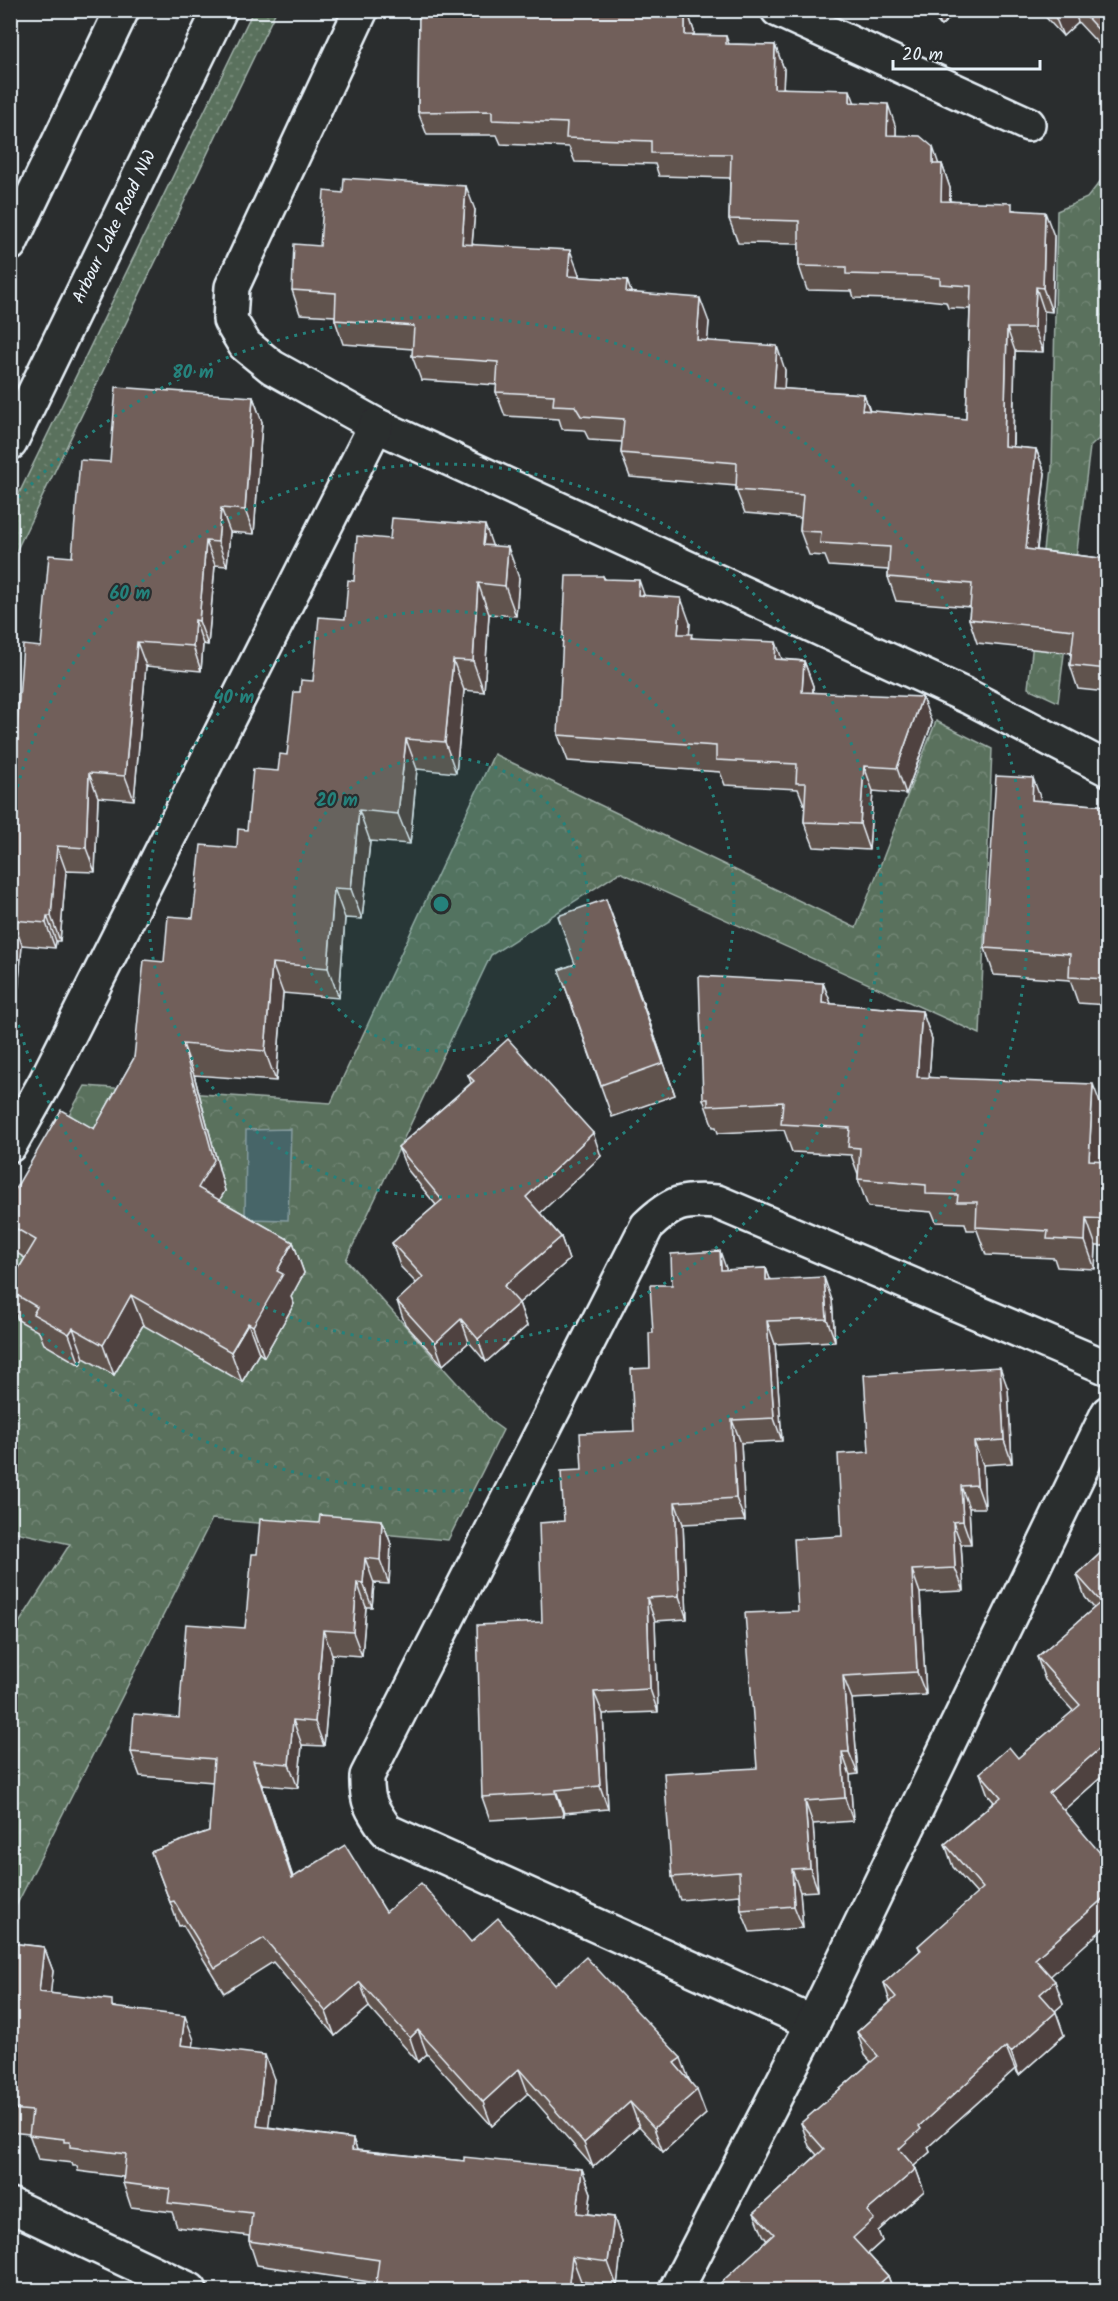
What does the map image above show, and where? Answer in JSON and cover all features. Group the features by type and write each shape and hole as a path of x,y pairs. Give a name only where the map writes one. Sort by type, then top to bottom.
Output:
{"street":[{"path":"10,244 122,10"},
{"name":"Arbour Lake Road NW","path":"10,443 220,10"},
{"path":"361,10 232,287 230,320 245,345 272,367 376,425 971,698 1107,769"},
{"path":"778,10 1028,124"},
{"path":"10,1145 46,1081 376,425"},
{"path":"813,2023 387,1831 373,1812 366,1795 368,1776 647,1226 665,1208 688,1200 717,1202 1107,1368"},
{"path":"676,2290 813,2023 1107,1413"},
{"path":"10,2205 190,2290"}],"green space":[{"path":"253,11 276,11 11,562 11,510"},
{"path":"1107,173 1107,431 1090,447 1058,702 1028,688 1052,468 1057,211 1087,198"},
{"path":"936,721 992,749 980,1034 620,872 491,955 346,1260 492,1422 503,1430 448,1540 212,1519 10,1918 10,1637 70,1544 11,1531 11,1218 85,1086 331,1103 494,754 856,928"}],"water":[{"path":"291,1129 288,1220 245,1219 246,1130"}],"building":[{"path":"419,10 685,10 685,35 726,36 726,44 775,45 774,88 850,90 850,102 888,104 887,135 920,136 933,147 933,164 942,164 941,201 1012,203 1012,210 1045,212 1043,288 1036,287 1034,328 1007,328 1004,446 1036,449 1026,549 1107,559 1107,669 1070,665 1074,630 969,619 972,584 888,577 890,547 820,543 821,532 800,531 803,495 736,490 737,463 621,453 624,419 581,416 575,406 553,405 554,395 496,392 498,362 412,356 414,326 335,320 336,293 292,290 294,244 320,246 324,191 343,193 344,178 466,186 462,244 570,250 568,276 627,280 626,292 700,298 697,340 777,346 774,388 864,394 862,410 966,419 971,286 940,284 940,278 846,274 846,267 799,266 799,221 729,219 731,154 651,153 651,141 566,138 567,123 492,120 492,111 418,112"},
{"path":"1080,10 1107,10 1107,39"},
{"path":"116,387 253,397 245,510 221,508 218,542 206,541 199,621 195,620 193,646 137,642 125,776 89,773 86,848 57,846 51,916 47,916 46,923 13,920 10,948 10,725 17,726 23,645 41,647 49,555 72,557 80,460 110,462"},
{"path":"392,518 485,525 483,545 508,547 505,586 478,583 473,661 453,660 445,742 406,739 398,814 359,810 351,889 334,888 328,968 272,963 265,1051 183,1044 214,1160 198,1188 293,1242 277,1271 283,1274 253,1326 248,1323 231,1352 131,1295 103,1345 73,1328 69,1334 33,1314 37,1307 10,1291 10,1283 36,1240 10,1225 10,1198 61,1110 94,1129 134,1058 144,960 164,962 168,916 193,918 201,845 237,848 238,829 247,830 253,769 278,771 280,754 287,755 294,692 300,692 301,680 313,681 319,617 345,619 348,580 354,581 357,536 390,539"},
{"path":"566,576 603,576 604,579 639,580 638,595 681,598 678,634 692,634 691,638 776,642 775,659 804,661 802,692 922,697 897,768 864,766 860,824 804,822 806,783 796,783 797,764 716,760 716,746 558,735"},
{"path":"996,776 1033,778 1032,800 1107,806 1107,979 1069,977 1070,954 985,948"},
{"path":"606,899 663,1063 601,1085 559,970 575,964 558,916"},
{"path":"699,976 823,983 822,1003 922,1011 917,1077 1093,1084 1089,1160 1107,1161 1107,1219 1086,1218 1085,1241 1047,1239 1048,1231 976,1227 977,1202 957,1202 958,1195 926,1194 926,1185 858,1179 860,1148 848,1147 850,1128 781,1124 783,1102 708,1106 708,1099 703,1099"},
{"path":"508,1039 593,1133 526,1197 561,1237 504,1286 519,1303 478,1339 461,1319 435,1343 397,1301 423,1277 392,1243 442,1200 398,1147 474,1081 468,1075"},
{"path":"720,1251 721,1270 766,1268 766,1280 824,1277 827,1319 767,1321 774,1418 732,1420 736,1498 675,1502 679,1596 647,1598 650,1689 594,1692 600,1786 556,1790 556,1793 482,1797 477,1625 542,1622 539,1523 564,1521 561,1471 582,1470 580,1433 634,1431 631,1369 650,1368 649,1333 653,1333 650,1285 672,1285 671,1254"},
{"path":"1000,1367 1004,1440 974,1442 977,1485 961,1486 963,1521 953,1522 955,1568 912,1570 917,1672 843,1676 849,1752 842,1752 845,1798 805,1801 810,1868 792,1869 794,1906 741,1910 739,1872 672,1877 664,1773 757,1768 745,1613 798,1611 794,1539 842,1536 838,1454 869,1452 864,1375"},
{"path":"320,1515 382,1520 380,1560 365,1558 363,1583 357,1582 353,1632 323,1630 315,1722 293,1720 289,1764 253,1761 292,1878 345,1845 386,1912 421,1883 471,1942 498,1918 555,1985 586,1957 681,2058 674,2063 697,2090 654,2128 630,2102 584,2143 519,2069 483,2102 418,2030 410,2038 360,1982 326,2012 264,1938 215,1968 174,1901 170,1902 151,1852 209,1831 214,1759 131,1752 134,1714 179,1718 186,1624 245,1628 252,1554 257,1554 260,1519 319,1523"},
{"path":"1107,1547 1107,1742 1049,1793 1107,1861 1107,1895 1035,1959 1055,1981 1040,1994 1056,2012 1011,2052 1006,2047 919,2126 921,2129 899,2149 916,2169 867,2211 874,2219 853,2238 888,2276 872,2290 717,2290 715,2288 774,2234 754,2213 824,2149 801,2123 878,2056 857,2032 896,1997 884,1983 921,1950 918,1946 983,1888 945,1844 1001,1797 980,1773 1009,1747 1018,1758 1080,1705 1037,1657 1101,1602 1077,1575"},
{"path":"10,1943 44,1947 39,1992 112,2000 112,2007 185,2016 181,2045 265,2055 257,2126 353,2139 352,2150 464,2161 464,2157 582,2169 577,2213 614,2217 608,2262 572,2257 568,2290 375,2290 379,2260 249,2241 252,2213 168,2203 170,2189 123,2183 126,2154 70,2147 70,2142 64,2142 64,2139 29,2135 32,2111 10,2109"}]}
